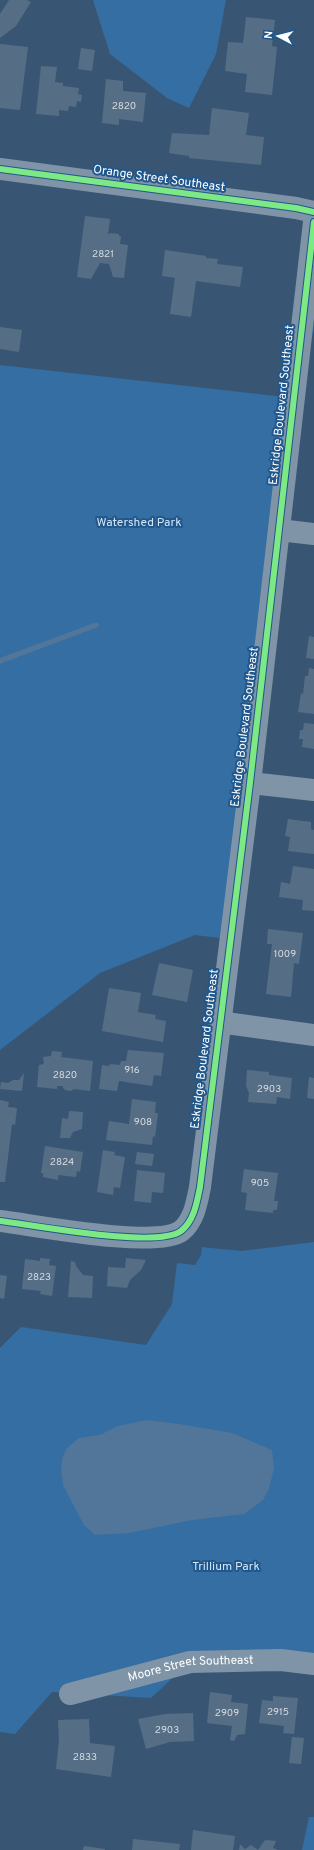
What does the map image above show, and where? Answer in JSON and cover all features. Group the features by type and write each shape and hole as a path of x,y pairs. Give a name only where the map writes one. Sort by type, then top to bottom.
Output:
{"street":[{"name":"Orange Street Southeast","path":"0,169 296,208 314,212"},
{"name":"Eskridge Boulevard Southeast","path":"0,1221 128,1238 170,1236 181,1230 191,1219 200,1187 219,1022 250,783 314,222"},
{"path":"279,530 314,534"},
{"path":"250,783 314,790"},
{"path":"219,1022 314,1035"},
{"name":"Moore Street Southeast","path":"70,1694 190,1662 281,1660 314,1664"}],"green space":[{"path":"93,0 226,0 216,54 189,108 167,98 110,54"},
{"name":"Watershed Park","path":"0,365 293,398 229,939 195,935 100,973 0,1050"},
{"name":"Trillium Park","path":"314,1242 314,1664 190,1662 151,1698 52,1692 15,1734 0,1732 0,1348 21,1327 146,1345 172,1304 177,1263 195,1265 201,1255 202,1247 241,1251"},
{"path":"309,1817 314,1817 314,1850 302,1850"}],"shaded area":[{"path":"147,1420 232,1433 272,1450 274,1468 269,1489 263,1500 244,1514 192,1520 129,1533 95,1535 84,1525 63,1485 61,1469 63,1456 67,1448 79,1438 100,1435 118,1426"}],"building":[{"path":"9,0 27,0 31,2 16,26 0,38 0,14"},
{"path":"246,17 275,20 272,46 277,47 272,95 245,92 247,74 225,71 228,42 243,43"},
{"path":"0,44 28,47 20,110 0,108"},
{"path":"81,48 95,50 92,71 78,69"},
{"path":"41,66 57,67 55,82 63,83 63,86 79,88 78,94 82,95 81,102 77,101 76,107 69,106 68,111 59,110 59,116 36,114"},
{"path":"106,79 123,81 123,91 146,93 143,122 119,119 119,125 102,123"},
{"path":"212,108 249,113 246,135 264,137 261,165 189,158 189,156 169,153 172,133 209,135"},
{"path":"85,216 110,219 108,235 110,233 119,234 119,236 121,236 120,244 128,245 124,278 113,277 109,264 100,263 91,279 77,277"},
{"path":"165,250 206,256 206,258 218,259 217,264 243,267 240,287 196,281 191,317 170,314 175,278 162,276"},
{"path":"0,327 22,330 19,352 0,349"},
{"path":"309,636 314,637 314,659 306,658"},
{"path":"309,668 314,669 314,714 298,712 301,693 303,694 305,676 308,676"},
{"path":"304,723 314,724 314,749 302,747 303,739 299,739 300,730 303,730"},
{"path":"288,819 311,822 311,829 314,830 314,854 288,851 290,837 285,836"},
{"path":"293,866 314,869 314,911 302,910 303,900 279,897 281,882 290,884"},
{"path":"268,929 303,933 299,964 294,963 291,997 266,994 272,944 267,944"},
{"path":"159,963 193,970 187,1002 152,995"},
{"path":"109,988 141,993 138,1012 156,1015 155,1019 166,1021 163,1042 102,1031"},
{"path":"128,1050 164,1053 161,1076 154,1075 152,1086 119,1081 117,1091 99,1089 102,1065 120,1065 121,1061 126,1061"},
{"path":"52,1051 62,1052 61,1057 93,1061 90,1091 74,1089 71,1091 65,1090 62,1086 57,1086 57,1089 37,1087 39,1065 44,1064 43,1057 51,1056"},
{"path":"247,1070 269,1072 269,1075 292,1078 290,1099 277,1097 276,1104 248,1102 249,1093 246,1086"},
{"path":"24,1073 22,1091 0,1089 1,1082 8,1083 13,1080 19,1080"},
{"path":"309,1077 314,1078 314,1099 307,1098"},
{"path":"132,1099 156,1102 155,1113 158,1113 155,1137 153,1136 152,1145 106,1140 109,1121 129,1124"},
{"path":"0,1100 9,1102 8,1107 17,1108 15,1125 12,1124 5,1182 0,1182"},
{"path":"69,1111 83,1112 82,1129 73,1132 70,1138 60,1138 62,1118 68,1119"},
{"path":"45,1146 83,1152 80,1172 77,1171 76,1177 58,1175 58,1180 43,1177 43,1173 41,1173"},
{"path":"103,1150 115,1152 114,1155 125,1157 120,1188 114,1187 113,1195 97,1192"},
{"path":"137,1152 154,1154 152,1166 135,1164"},
{"path":"244,1169 278,1173 274,1201 278,1201 277,1210 273,1210 273,1213 245,1210 247,1193 241,1192"},
{"path":"137,1170 165,1173 163,1193 152,1192 151,1203 134,1201"},
{"path":"40,1258 50,1259 49,1265 56,1266 52,1296 40,1294 41,1291 22,1289 25,1259 40,1261"},
{"path":"126,1258 146,1260 141,1270 130,1280 127,1288 107,1286 108,1267 125,1268"},
{"path":"71,1261 75,1262 76,1266 83,1275 93,1276 92,1298 68,1297"},
{"path":"0,1275 7,1276 4,1299 0,1298"},
{"path":"210,1692 232,1695 231,1702 248,1704 245,1734 237,1735 234,1741 230,1740 232,1726 207,1723"},
{"path":"273,1696 298,1698 294,1734 283,1733 284,1726 259,1723 262,1700 273,1701"},
{"path":"193,1713 194,1741 170,1742 146,1749 138,1719 165,1714"},
{"path":"89,1719 90,1743 115,1746 111,1777 56,1769 59,1740 58,1720"},
{"path":"292,1737 304,1738 301,1764 289,1763"},
{"path":"193,1830 235,1836 233,1850 191,1850"},
{"path":"133,1839 180,1844 179,1850 132,1850"},
{"path":"265,1840 276,1841 273,1848 278,1850 258,1850"},
{"path":"240,1844 245,1849 251,1845 258,1850 239,1850"},
{"path":"84,1846 105,1849 105,1850 83,1850"}],"waterway":[{"path":"0,661 96,625"}],"cycle path":[{"path":"0,169 296,208 314,212"},
{"path":"0,1221 66,1231 122,1237 147,1238 167,1236 181,1231 185,1227 192,1217 198,1199 250,783 314,222"}]}
